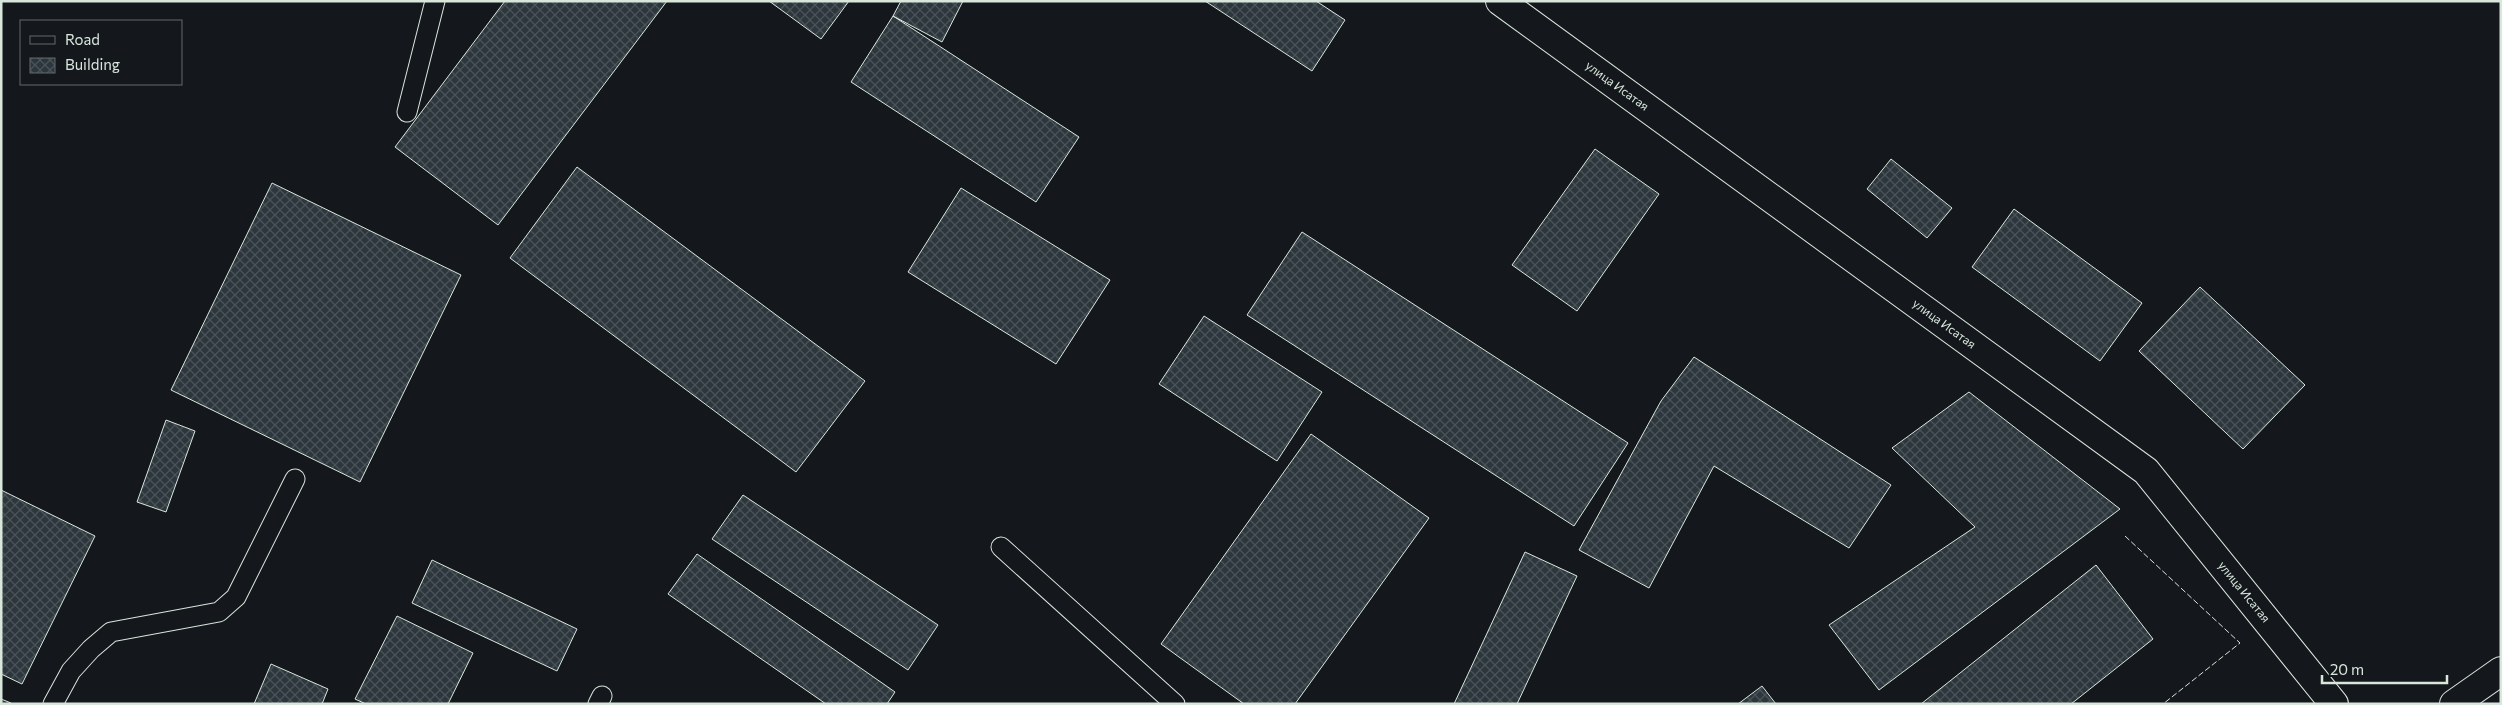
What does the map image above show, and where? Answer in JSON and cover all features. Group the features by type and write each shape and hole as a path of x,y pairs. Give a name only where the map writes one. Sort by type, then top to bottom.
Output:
{"street":[{"name":"улица Исатая","path":"1500,1 2146,471 2334,704"},
{"path":"2454,704 2501,671"}],"lane":[{"path":"407,112 435,1"},
{"path":"53,704 71,671 91,649 111,632 219,612 230,602 236,596 295,479"},
{"path":"1001,547 1175,704"}],"building":[{"path":"505,1 667,1 498,225 395,147"},
{"path":"769,1 849,1 821,39"},
{"path":"901,1 963,1 942,42 893,16"},
{"path":"1205,1 1316,1 1345,20 1312,71"},
{"path":"893,16 1079,137 1036,202 851,82"},
{"path":"1595,149 1659,194 1577,311 1512,265"},
{"path":"1891,159 1952,208 1927,238 1867,189"},
{"path":"577,167 865,381 796,472 510,258"},
{"path":"272,183 461,275 360,482 171,390"},
{"path":"961,188 1110,280 1056,364 908,272"},
{"path":"2014,209 2142,303 2100,361 1972,267"},
{"path":"1302,232 1628,443 1574,526 1247,315"},
{"path":"2200,287 2305,385 2243,449 2139,351"},
{"path":"1204,316 1322,392 1277,461 1159,384"},
{"path":"1694,357 1891,485 1849,548 1714,466 1649,588 1579,550 1661,401"},
{"path":"1969,392 2120,509 1879,690 1829,625 1975,527 1892,448"},
{"path":"166,420 195,431 166,512 137,502"},
{"path":"1311,434 1429,518 1295,704 1244,704 1161,644"},
{"path":"1,490 95,536 22,684 1,674"},
{"path":"743,495 938,625 908,670 712,539"},
{"path":"1525,552 1577,576 1517,704 1454,704"},
{"path":"697,554 895,692 887,704 826,704 668,594"},
{"path":"432,560 577,629 557,671 412,603"},
{"path":"2096,565 2153,639 2071,704 1921,704"},
{"path":"397,616 473,653 448,704 366,704 355,699"},
{"path":"271,664 328,689 322,704 254,704"},
{"path":"1762,686 1776,704 1738,704"},
{"path":"1,699 11,703 11,704 1,704"}],"fence":[{"path":"2125,536 2240,643 2163,704"}]}
